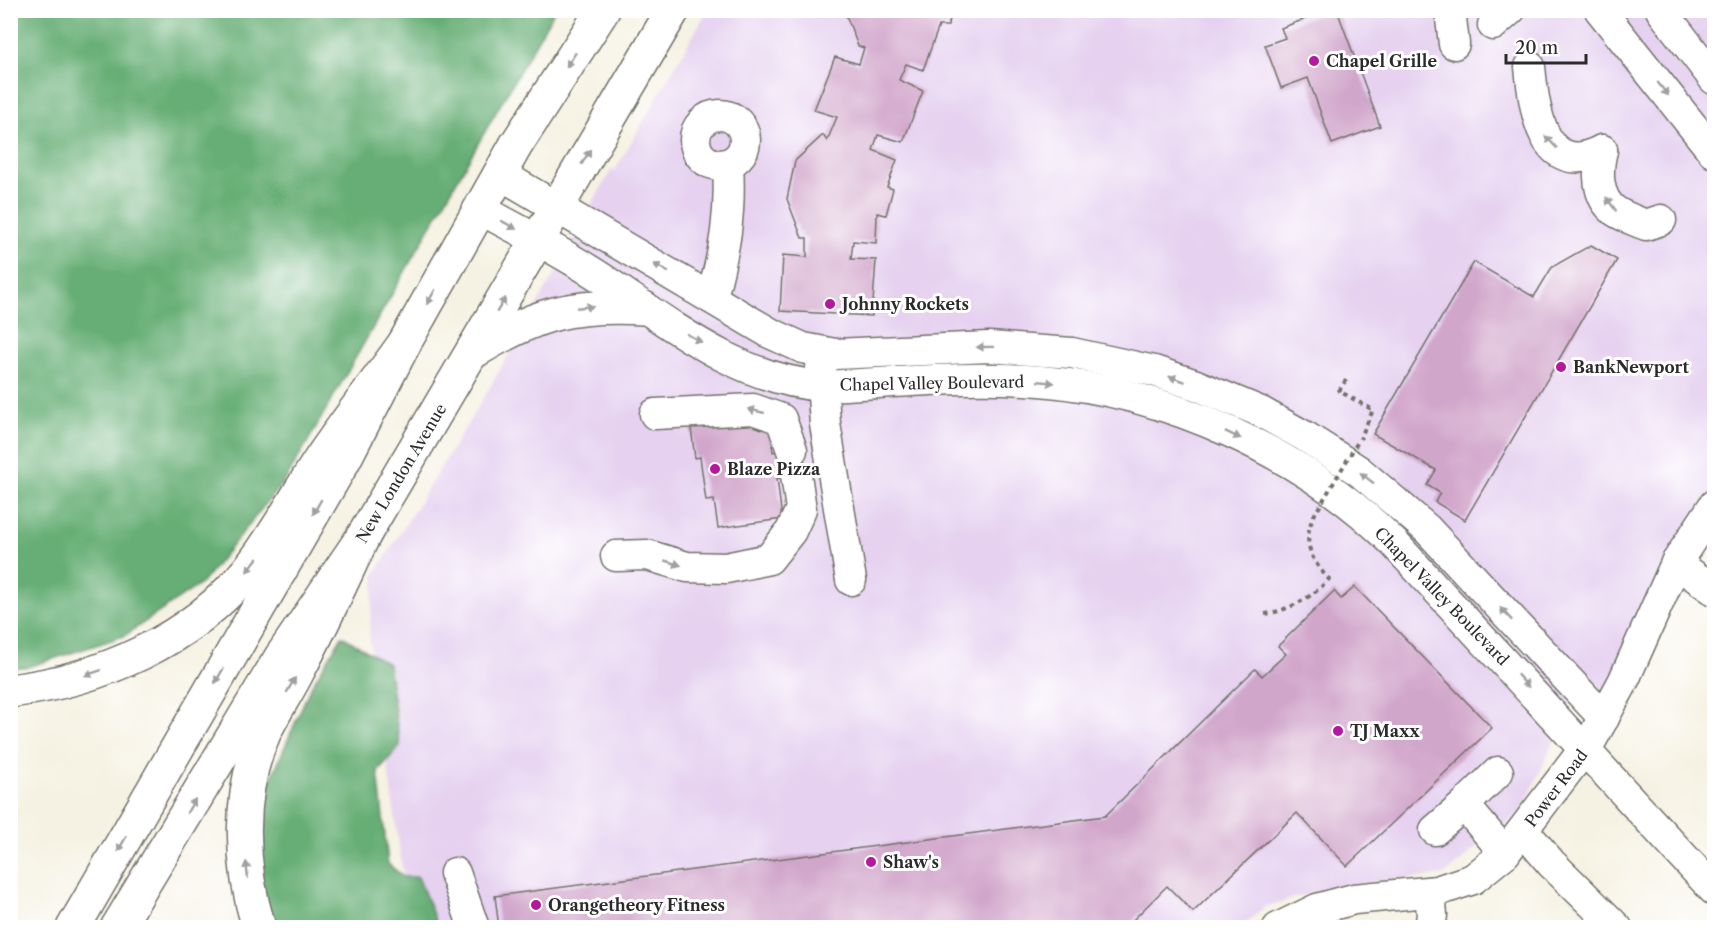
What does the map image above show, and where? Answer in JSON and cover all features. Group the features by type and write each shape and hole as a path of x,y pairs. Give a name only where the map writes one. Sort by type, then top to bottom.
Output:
{"main road":[{"path":"73,927 343,462 404,344 500,174 603,10"},
{"name":"New London Avenue","path":"117,927 281,657 364,535 673,10"},
{"path":"473,352 503,334 554,312 590,306 644,308"},
{"path":"10,691 64,681 111,667 164,640 228,591 267,545 325,452 404,344"},
{"path":"259,927 250,894 245,846 250,778 264,732 298,672 364,535"}],"street":[{"path":"1450,10 1454,44"},
{"path":"1600,10 1714,153"},
{"path":"1661,10 1714,79"},
{"path":"1530,67 1534,109 1546,141 1563,154 1587,158 1602,150 1597,169 1600,190 1614,210 1646,225 1661,220"},
{"path":"712,297 726,245 730,201 728,164"},
{"name":"Chapel Valley Boulevard","path":"500,174 770,333 820,352 854,354 989,347 1072,353 1154,371 1196,384 1260,412 1359,471 1427,529 1604,718"},
{"name":"Chapel Valley Boulevard","path":"480,209 602,278 644,308 746,367 789,381 822,386 988,379 1067,384 1152,403 1246,441 1320,483 1384,533 1714,890"},
{"path":"820,352 825,424 851,580"},
{"path":"616,556 647,555 687,567 726,568 769,559 791,531 801,509 794,462 781,419 753,409 655,414"},
{"name":"Power Road","path":"1278,927 1317,909 1354,899 1430,892 1473,879 1514,842 1586,749 1604,718 1676,563 1714,505"},
{"path":"1676,563 1714,590"},
{"path":"1435,831 1498,772"},
{"path":"1464,805 1514,842 1551,863 1617,927"},
{"path":"455,873 474,927"},
{"path":"1430,892 1432,915 1430,927"}],"path":[{"path":"1264,614 1282,612 1321,588 1329,579 1317,567 1308,549 1308,534 1318,509 1359,440 1373,410 1340,391 1346,380"}],"shaded area":[{"path":"707,11 1714,11 1714,518 1620,706 1575,695 1523,809 1444,875 1335,886 1264,907 1242,927 435,927 403,874 369,635 375,574 487,392 612,169 614,172"}],"green space":[{"path":"11,10 554,11 288,476 202,583 124,636 28,667 11,668"},
{"path":"342,636 388,664 400,746 378,771 388,864 404,877 418,877 438,927 259,927 253,821 310,688"}],"building":[{"path":"844,10 953,10 948,26 939,26 923,70 906,64 899,80 923,91 903,142 878,135 873,150 897,160 887,187 893,189 886,215 877,213 876,243 853,241 851,259 876,260 872,316 780,311 783,255 807,257 807,238 802,238 787,199 795,161 823,135 827,141 837,117 814,110 835,57 859,64 864,48 858,46"},
{"name":"Chapel Grille","path":"1329,10 1337,10 1380,126 1332,144 1308,78 1281,88 1265,45 1285,38 1281,28"},
{"path":"1591,245 1617,260 1465,520 1435,502 1440,493 1427,485 1436,470 1373,434 1474,262 1534,297 1552,267"},
{"path":"771,411 775,445 772,445 773,452 801,448 804,474 777,478 782,519 718,528 714,500 706,501 700,457 695,458 690,421"},
{"path":"1355,587 1492,728 1347,866 1297,813 1193,912 1167,886 1132,921 1133,928 499,928 495,896 1105,816 1255,669 1262,676 1286,654 1278,646 1334,591 1341,599"}],"place":[{"name":"Chapel Grille","path":"1314,61"},
{"name":"Johnny Rockets","path":"830,304"},
{"name":"BankNewport","path":"1561,367"},
{"name":"Blaze Pizza","path":"715,469"},
{"name":"TJ Maxx","path":"1338,731"},
{"name":"Shaw's","path":"871,862"},
{"name":"Orangetheory Fitness","path":"536,905"}]}
